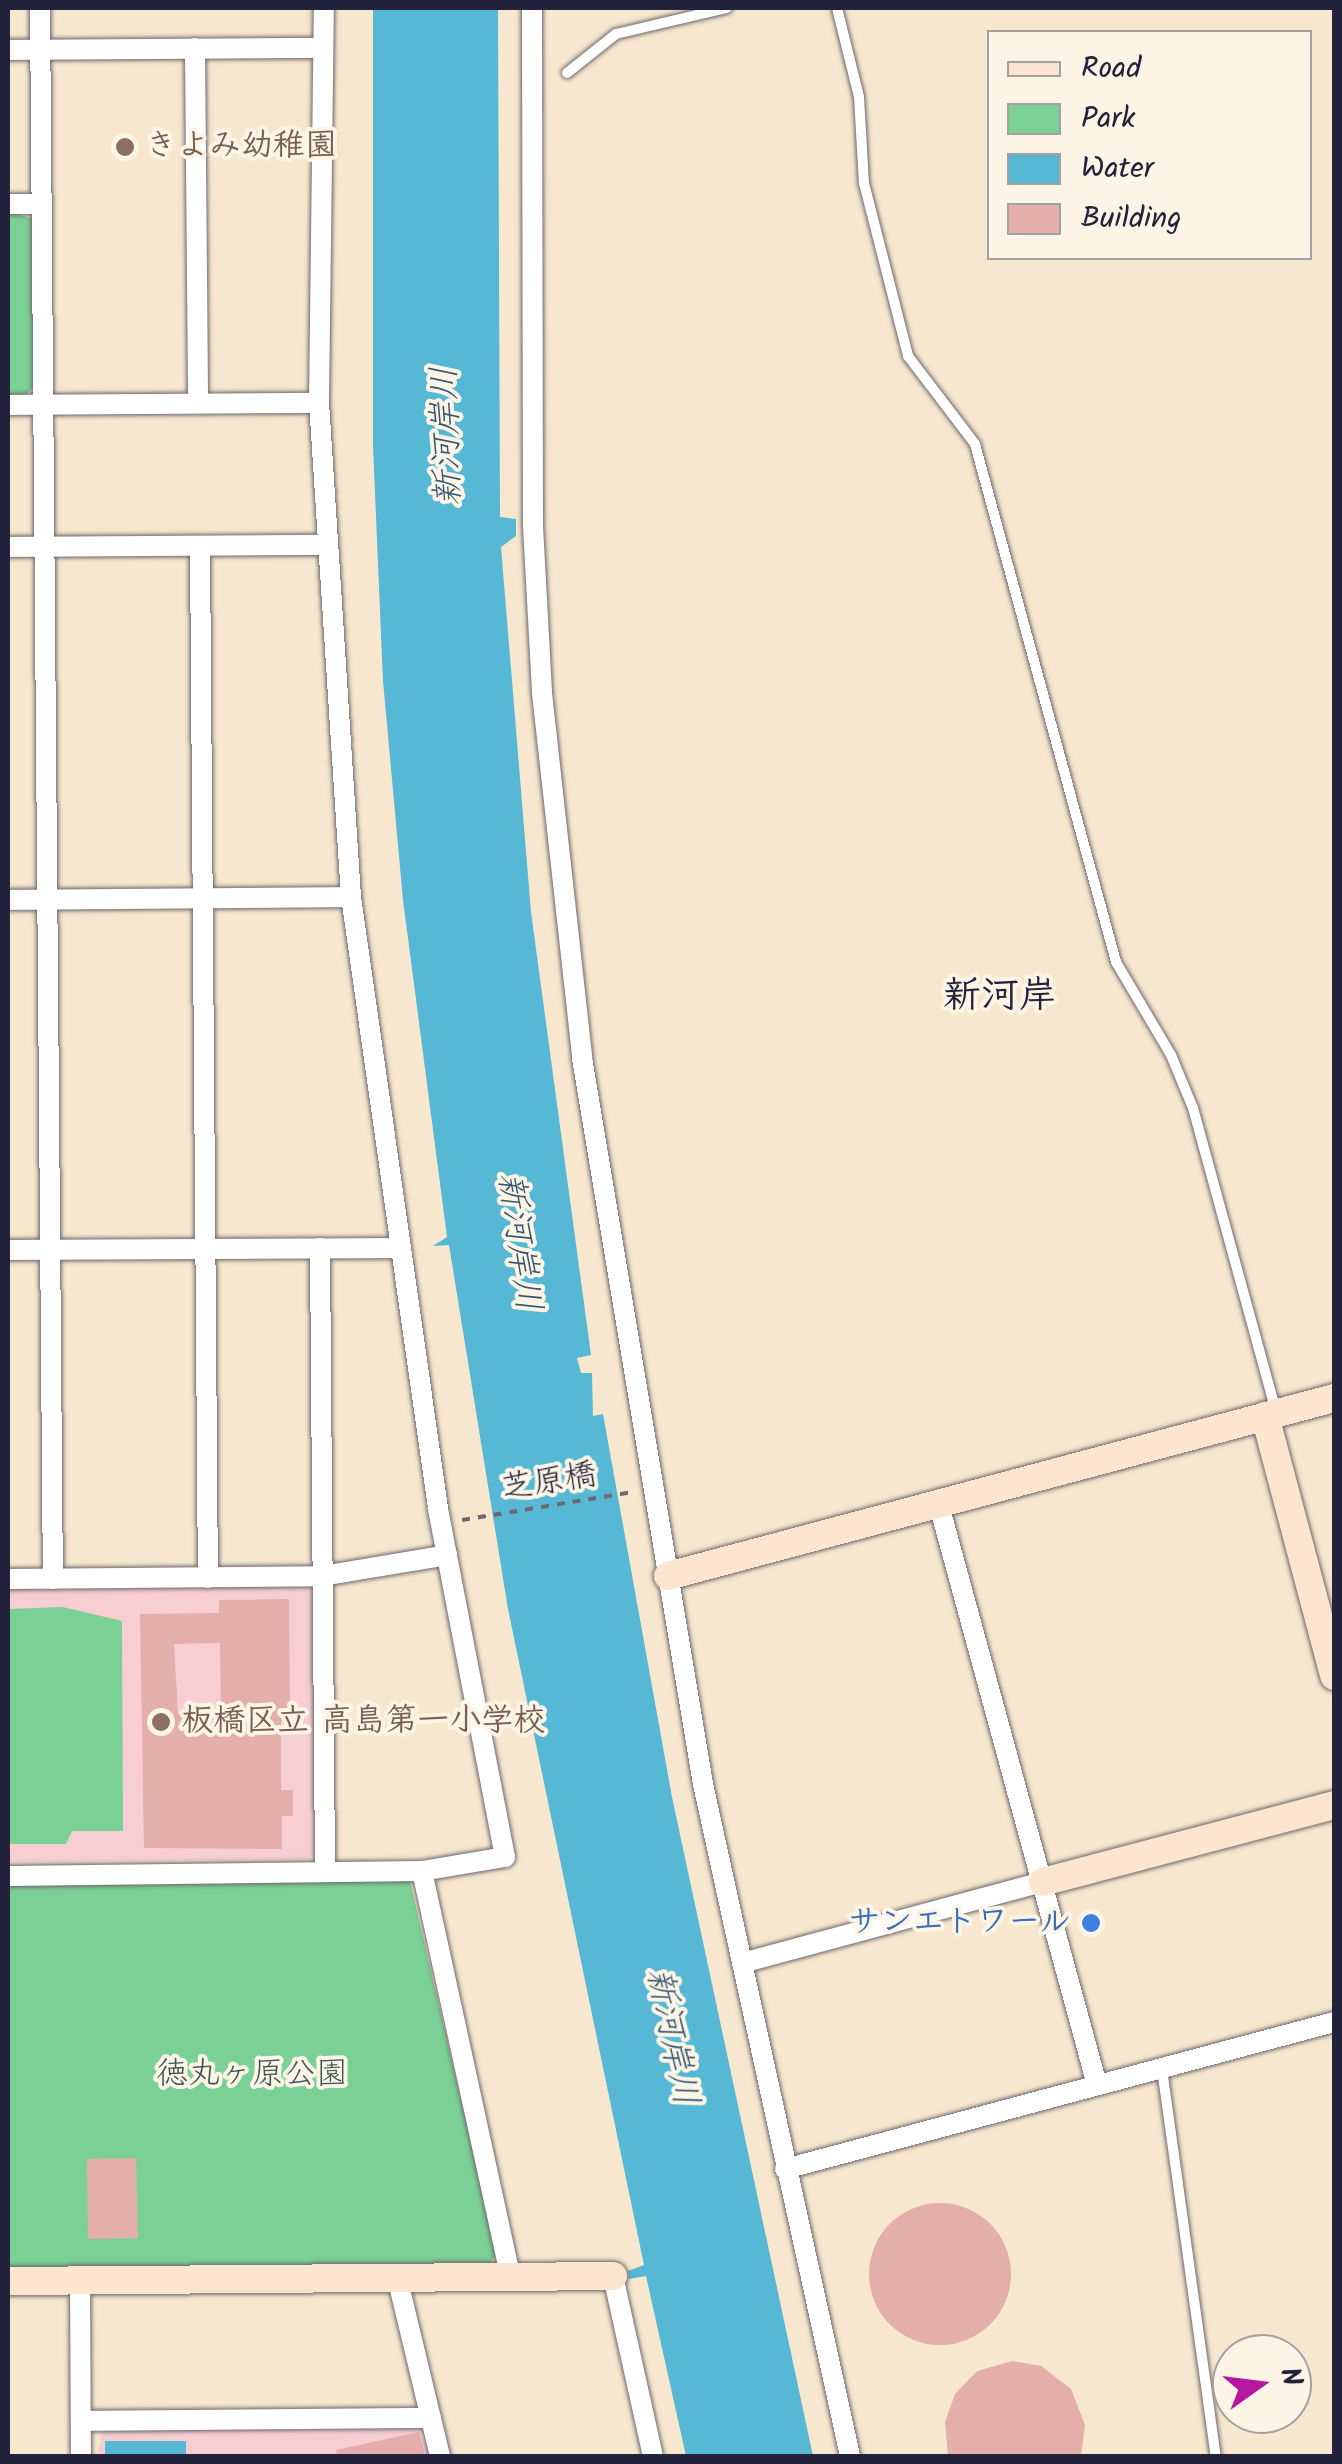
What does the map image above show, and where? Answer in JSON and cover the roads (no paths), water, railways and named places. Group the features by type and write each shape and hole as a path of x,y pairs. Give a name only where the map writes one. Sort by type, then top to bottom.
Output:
{"street":[{"path":"40,8 54,1579"},
{"path":"8,1876 422,1871 505,1856 448,1555 399,1248 351,897 324,545 319,403 324,8"},
{"path":"532,8 529,349 542,693 582,1058 688,1710 850,2456"},
{"path":"194,48 198,403"},
{"path":"8,50 323,48"},
{"path":"8,204 41,204"},
{"path":"8,406 319,403"},
{"path":"8,546 324,545"},
{"path":"200,547 208,1578"},
{"path":"8,900 351,897"},
{"path":"320,1248 325,1872"},
{"path":"8,1250 399,1248"},
{"path":"668,1576 1334,1398"},
{"path":"1271,1415 1326,1610 1334,1676"},
{"path":"939,1505 1097,2085"},
{"path":"8,1580 322,1576 448,1555"},
{"path":"742,1963 1334,1805"},
{"path":"422,1871 510,2276"},
{"path":"786,2168 1334,2022"},
{"path":"8,2281 614,2276 653,2456"},
{"path":"397,2277 440,2456"},
{"path":"80,2280 81,2456"},
{"path":"81,2421 431,2418"}],"lane":[{"path":"567,73 616,34 726,8"},
{"path":"838,8 859,97 864,183 908,356 975,444 1116,962 1171,1056 1193,1108 1271,1415"},
{"path":"1162,2068 1216,2456"}],"water":[{"name":"新河岸川","path":"373,8 498,8 500,517 516,519 516,536 501,547 531,912 591,1355 577,1358 581,1373 592,1373 593,1416 603,1414 672,1797 813,2456 686,2456 646,2276 629,2279 628,2271 644,2265 508,1609 449,1245 433,1246 447,1237 403,900 383,681 373,446"},
{"path":"105,2441 186,2441 186,2456 105,2456"}],"place":[{"name":"きよみ幼稚園","path":"125,147"},
{"name":"板橋区立 高島第一小学校","path":"161,1722"},
{"name":"サンエトワール","path":"1091,1923"}],"district":[{"name":"新河岸","path":"1000,998"}],"park label":[{"name":"徳丸ヶ原公園","path":"252,2075"}]}
